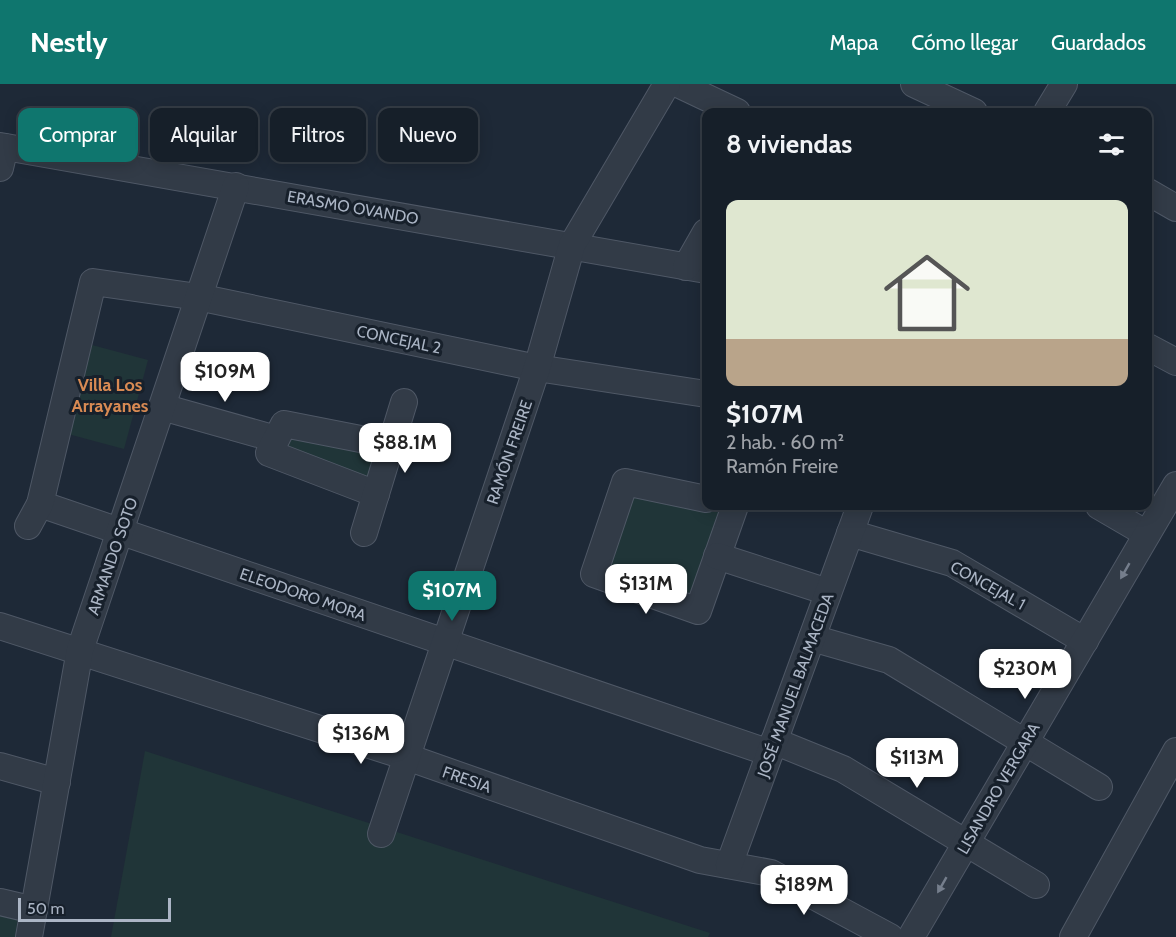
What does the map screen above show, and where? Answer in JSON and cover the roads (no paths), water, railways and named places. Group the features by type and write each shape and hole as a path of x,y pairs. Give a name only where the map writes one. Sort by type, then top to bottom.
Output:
{"street":[{"name":"RAMÓN FREIRE","path":"381,834 537,368 572,245 667,84"},
{"path":"678,84 729,108"},
{"path":"914,84 965,108"},
{"path":"1049,108 1064,84"},
{"name":"ERASMO OVANDO","path":"2,153 236,186 696,269"},
{"name":"ARMANDO SOTO","path":"29,937 80,650 236,186"},
{"path":"1152,194 1176,208"},
{"path":"696,269 702,247"},
{"name":"CONCEJAL 2","path":"40,504 93,282 198,297 537,368 702,393"},
{"path":"1152,349 1176,362"},
{"path":"364,533 404,402"},
{"path":"162,407 276,440"},
{"path":"376,494 269,453 284,424 391,445"},
{"path":"702,498 625,482 594,574 698,611 734,510"},
{"name":"LISANDRO VERGARA","path":"911,937 1176,484"},
{"path":"28,526 40,504"},
{"name":"ELEODORO MORA","path":"40,504 445,642 843,769 1036,885"},
{"name":"JOSÉ MANUEL BALMACEDA","path":"729,865 859,510"},
{"path":"1106,510 1147,534"},
{"name":"CONCEJAL 1","path":"850,533 952,563 1085,641"},
{"path":"717,556 828,592"},
{"name":"FRESIA","path":"0,626 407,757 700,860 771,873 890,937"},
{"path":"812,638 889,660 1099,787"},
{"path":"1073,937 1173,765"},
{"path":"0,766 57,782"},
{"path":"0,902 34,910"}],"district":[{"name":"Villa Los Arrayanes","path":"110,395"}]}
